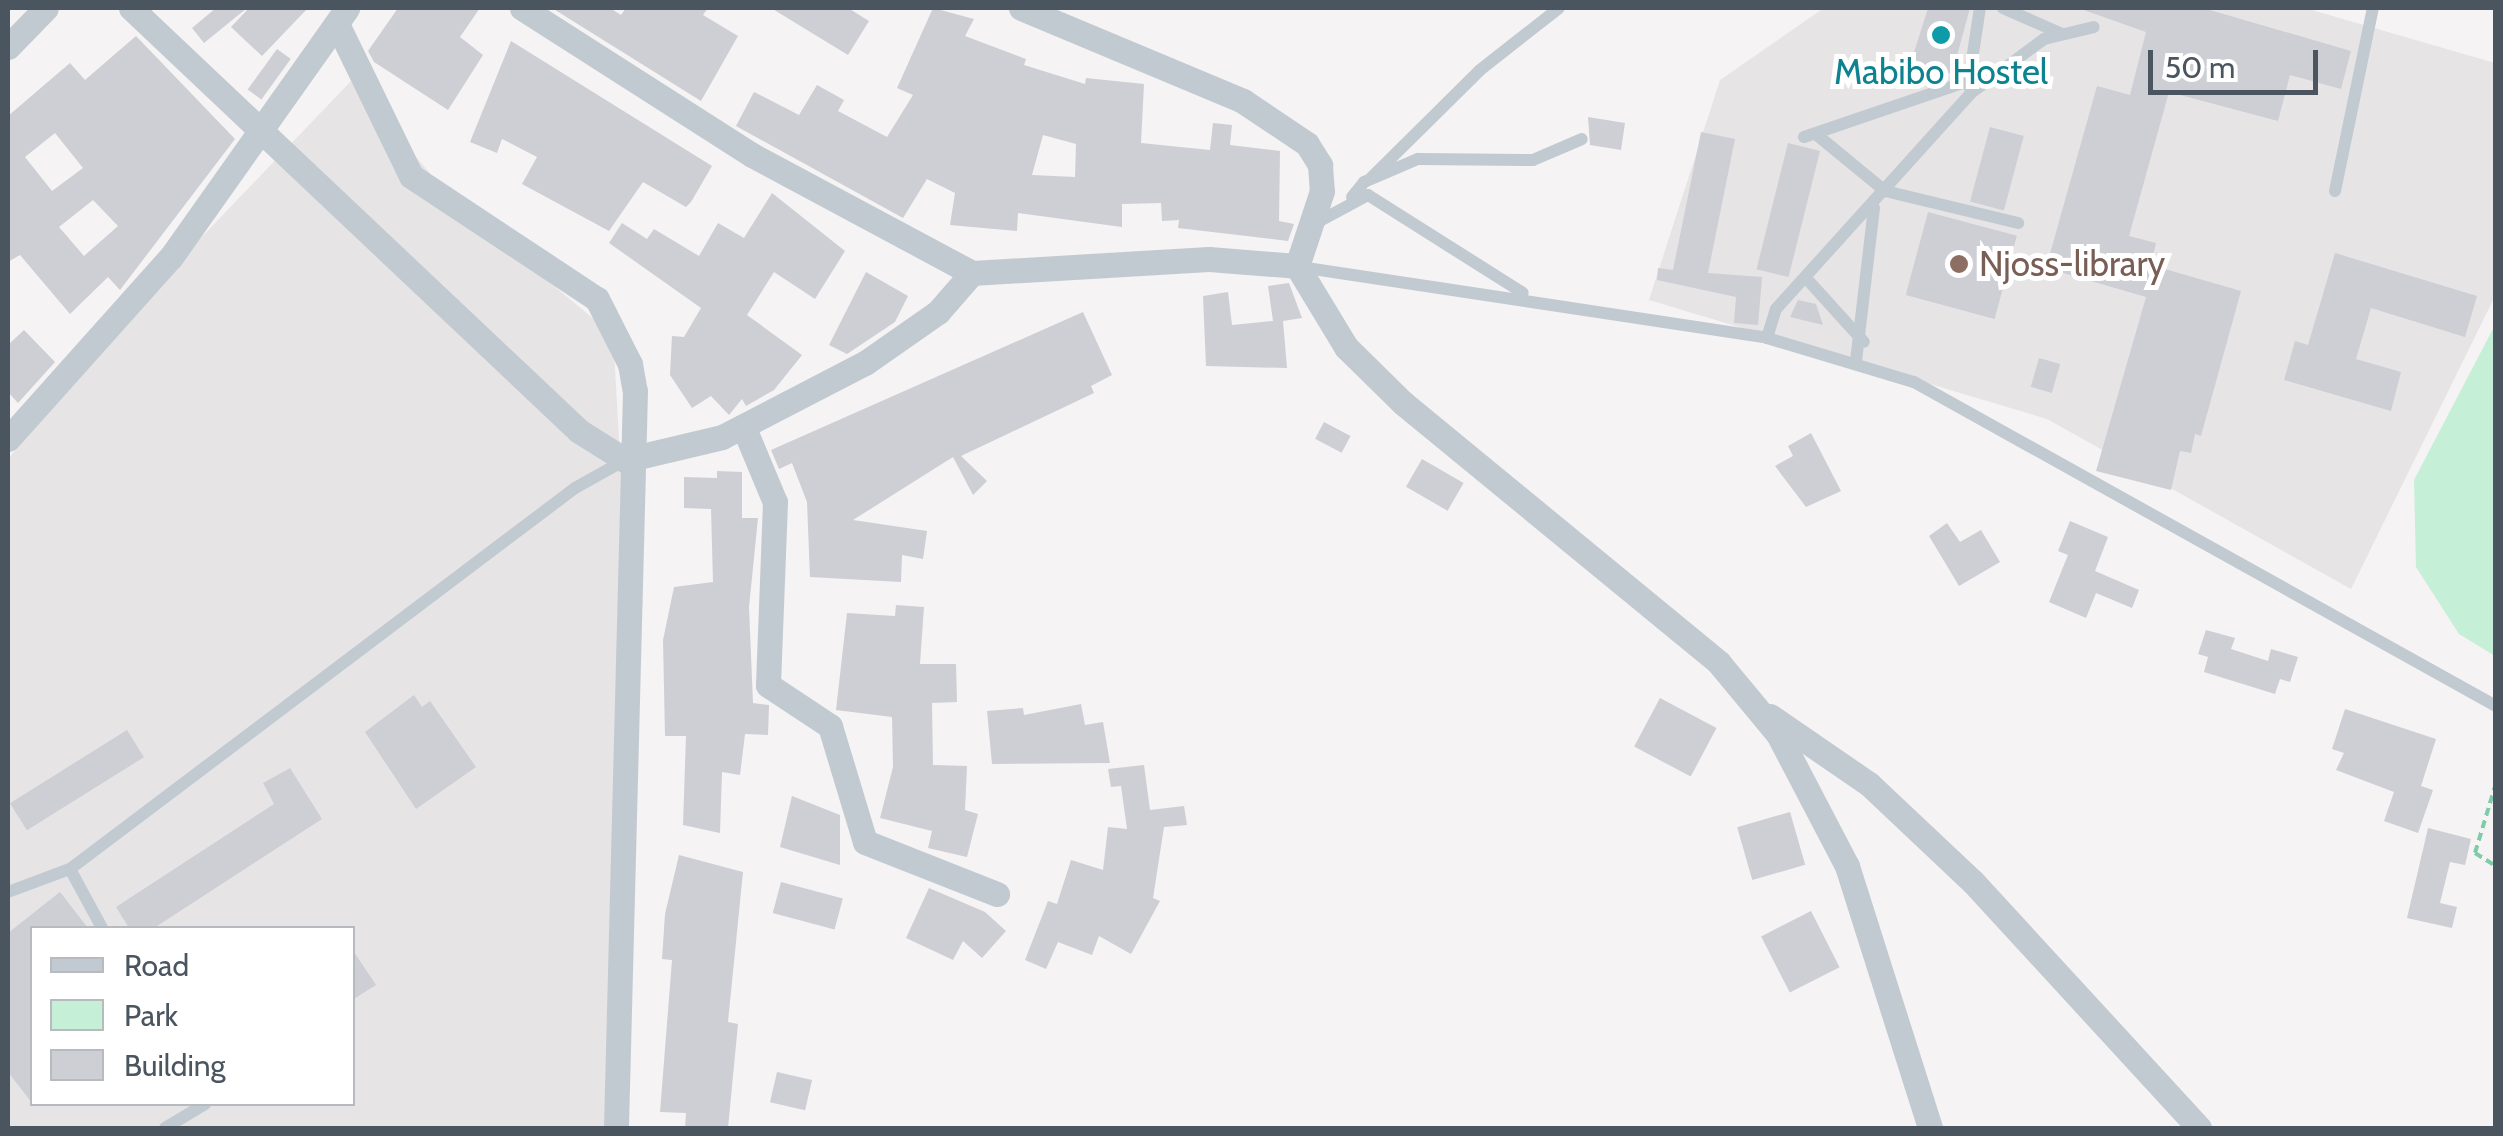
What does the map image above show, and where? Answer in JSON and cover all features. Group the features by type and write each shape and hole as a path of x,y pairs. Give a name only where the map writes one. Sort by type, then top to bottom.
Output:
{"street":[{"path":"8,47 46,8"},
{"path":"130,8 579,431 629,462 744,428 914,330 972,273"},
{"path":"522,8 752,155 972,273 1209,259 1297,266"},
{"path":"1021,8 1208,84 1294,134 1322,177 1297,266 1312,304 1374,378 1719,663 1766,714 1869,784 1972,882 2199,1128"},
{"path":"10,431 171,257 265,134 342,16"},
{"path":"342,16 412,176 511,236 610,316 636,391 629,462 616,1128"},
{"path":"744,428 775,502 768,685 830,726 865,842 997,894"},
{"path":"1766,714 1847,866 1930,1128"}],"lane":[{"path":"1310,228 1352,197 1480,70 1559,8"},
{"path":"1969,88 1980,8"},
{"path":"2003,8 2062,34"},
{"path":"2335,190 2374,8"},
{"path":"1766,338 1776,309 1874,208 1969,88 2006,60 2062,34 2094,27"},
{"path":"1969,88 1810,136 1885,191 2018,223"},
{"path":"1371,178 1418,159 1551,156 1582,138"},
{"path":"1352,197 1380,199 1530,297"},
{"path":"1856,361 1864,342 1874,208"},
{"path":"1297,266 1530,297 1766,338 1856,361 1914,382 2496,706"},
{"path":"1806,278 1864,342"},
{"path":"8,892 70,869 575,488 629,462"},
{"path":"70,869 101,926"},
{"path":"164,1128 202,1106"}],"path":[{"path":"2496,783 2476,853 2496,866"}],"shaded area":[{"path":"1824,8 2305,8 2495,63 2495,296 2351,589 2047,419 1649,300 1720,80"},
{"path":"351,81 458,206 613,335 622,490 614,1128 8,1128 8,459 152,289"}],"green space":[{"path":"2495,325 2495,656 2459,634 2416,567 2414,480"}],"building":[{"path":"216,8 247,8 204,43 192,28"},
{"path":"249,8 308,8 262,56 231,27"},
{"path":"398,8 480,8 460,37 483,55 448,110 374,62 368,51"},
{"path":"552,8 610,8 621,15 626,8 708,8 703,15 738,36 701,101"},
{"path":"771,8 848,8 869,21 848,55"},
{"path":"933,8 974,19 965,36 1026,59 1024,65 1085,84 1086,78 1144,84 1141,143 1210,150 1213,123 1232,125 1230,145 1280,151 1279,221 1294,224 1288,241 1178,228 1179,220 1162,221 1161,203 1122,204 1122,227 1018,213 1017,231 950,225 955,193 927,179 903,218 736,126 754,92 799,115 817,85 844,100 838,111 887,137 913,95 897,88","holes":["1043,135 1076,144 1075,177 1032,175"]},
{"name":"Mabibo Hostel","path":"1928,8 1970,8 1952,74 1911,62"},
{"path":"2078,8 2203,8 2351,51 2341,89 2290,75 2278,121 2169,92 2129,236 2156,243 2151,265 2241,291 2201,436 2195,434 2191,453 2180,451 2171,490 2096,471 2146,297 2046,268 2097,86 2130,95 2146,32"},
{"path":"136,36 235,139 120,290 108,277 70,314 20,255 8,262 8,116 70,63 85,80","holes":["55,133 83,168 52,191 25,157","93,200 118,226 84,256 59,227"]},
{"path":"511,41 712,166 691,202 686,207 643,182 609,231 522,184 537,157 502,139 497,153 470,142"},
{"path":"277,49 291,59 261,99 248,89"},
{"path":"1588,117 1625,123 1621,150 1590,145"},
{"path":"1990,127 2024,136 2004,210 1970,201"},
{"path":"1701,132 1735,139 1708,273 1762,277 1758,325 1734,323 1736,297 1657,280 1658,268 1673,270"},
{"path":"1788,143 1820,151 1789,277 1757,269"},
{"path":"772,193 845,251 815,299 774,272 747,315 802,355 774,390 746,406 742,399 729,415 711,396 692,408 670,375 672,336 684,337 701,308 609,243 622,223 647,239 654,229 699,256 718,223 744,238"},
{"name":"Njoss-library","path":"1928,212 2017,236 1995,319 1906,295"},
{"path":"2335,253 2477,296 2465,337 2371,308 2356,359 2401,372 2391,411 2284,380 2295,341 2308,345"},
{"path":"866,272 908,296 895,322 847,354 829,345"},
{"path":"1289,283 1302,318 1283,321 1287,368 1206,366 1203,296 1228,292 1232,325 1273,321 1268,286"},
{"path":"1798,300 1816,304 1823,325 1790,317"},
{"path":"1083,312 1112,375 1091,386 1094,393 961,456 987,481 973,495 953,457 853,520 927,531 923,559 902,555 901,582 810,577 807,502 792,463 779,469 771,450"},
{"path":"24,330 55,362 18,403 8,392 8,345"},
{"path":"2039,358 2060,364 2052,393 2031,387"},
{"path":"1324,422 1350,436 1342,453 1315,439"},
{"path":"1811,433 1841,491 1806,507 1775,466 1793,456 1788,446"},
{"path":"1422,459 1464,483 1448,511 1406,487"},
{"path":"717,471 742,472 742,518 758,518 749,607 753,703 769,705 768,735 745,734 740,775 722,772 720,833 683,825 686,736 665,736 663,640 674,587 713,582 711,509 684,508 684,477 717,478"},
{"path":"2070,521 2108,537 2095,571 2139,590 2132,608 2096,593 2086,618 2049,602 2068,555 2058,551"},
{"path":"1947,523 1960,542 1981,530 2000,562 1959,586 1929,536"},
{"path":"896,605 924,607 920,664 956,664 957,702 932,703 933,765 967,766 965,810 978,814 967,857 928,848 932,831 880,818 893,767 892,717 836,710 847,613 895,616"},
{"path":"2206,630 2235,638 2231,649 2268,661 2271,649 2298,657 2290,682 2280,679 2275,694 2204,672 2208,657 2198,654"},
{"path":"414,695 422,707 430,701 476,767 416,809 365,732"},
{"path":"1660,698 1717,728 1691,777 1634,747"},
{"path":"1081,704 1085,725 1103,722 1110,763 992,764 987,711 1023,708 1024,715"},
{"path":"2345,709 2436,739 2421,786 2433,790 2418,833 2384,821 2394,792 2336,770 2344,753 2332,749"},
{"path":"127,730 144,757 27,830 10,803"},
{"path":"1144,765 1150,810 1184,806 1187,825 1164,827 1153,898 1160,901 1131,954 1099,936 1092,955 1058,942 1046,969 1025,960 1048,901 1057,904 1071,860 1103,870 1108,827 1127,829 1121,786 1111,787 1108,769"},
{"path":"290,768 322,819 157,926 128,926 116,907 274,804 263,783"},
{"path":"792,796 840,815 840,865 780,847"},
{"path":"1790,812 1805,865 1752,880 1737,827"},
{"path":"2428,828 2471,839 2465,865 2450,862 2440,903 2457,907 2452,928 2407,918"},
{"path":"679,855 743,872 728,1022 738,1024 728,1128 685,1128 686,1113 660,1112 672,960 662,959 665,914"},
{"path":"781,882 843,899 835,929 773,913"},
{"path":"929,888 985,912 1006,931 982,958 963,941 953,960 906,938"},
{"path":"60,892 86,926 30,926 30,1100 8,1072 8,933"},
{"path":"1811,911 1840,967 1790,993 1761,936"},
{"path":"355,954 376,985 355,998"},
{"path":"777,1072 812,1080 805,1110 770,1102"}],"place":[{"name":"Mabibo Hostel","path":"1941,35"},
{"name":"Njoss-library","path":"1959,264"}]}
